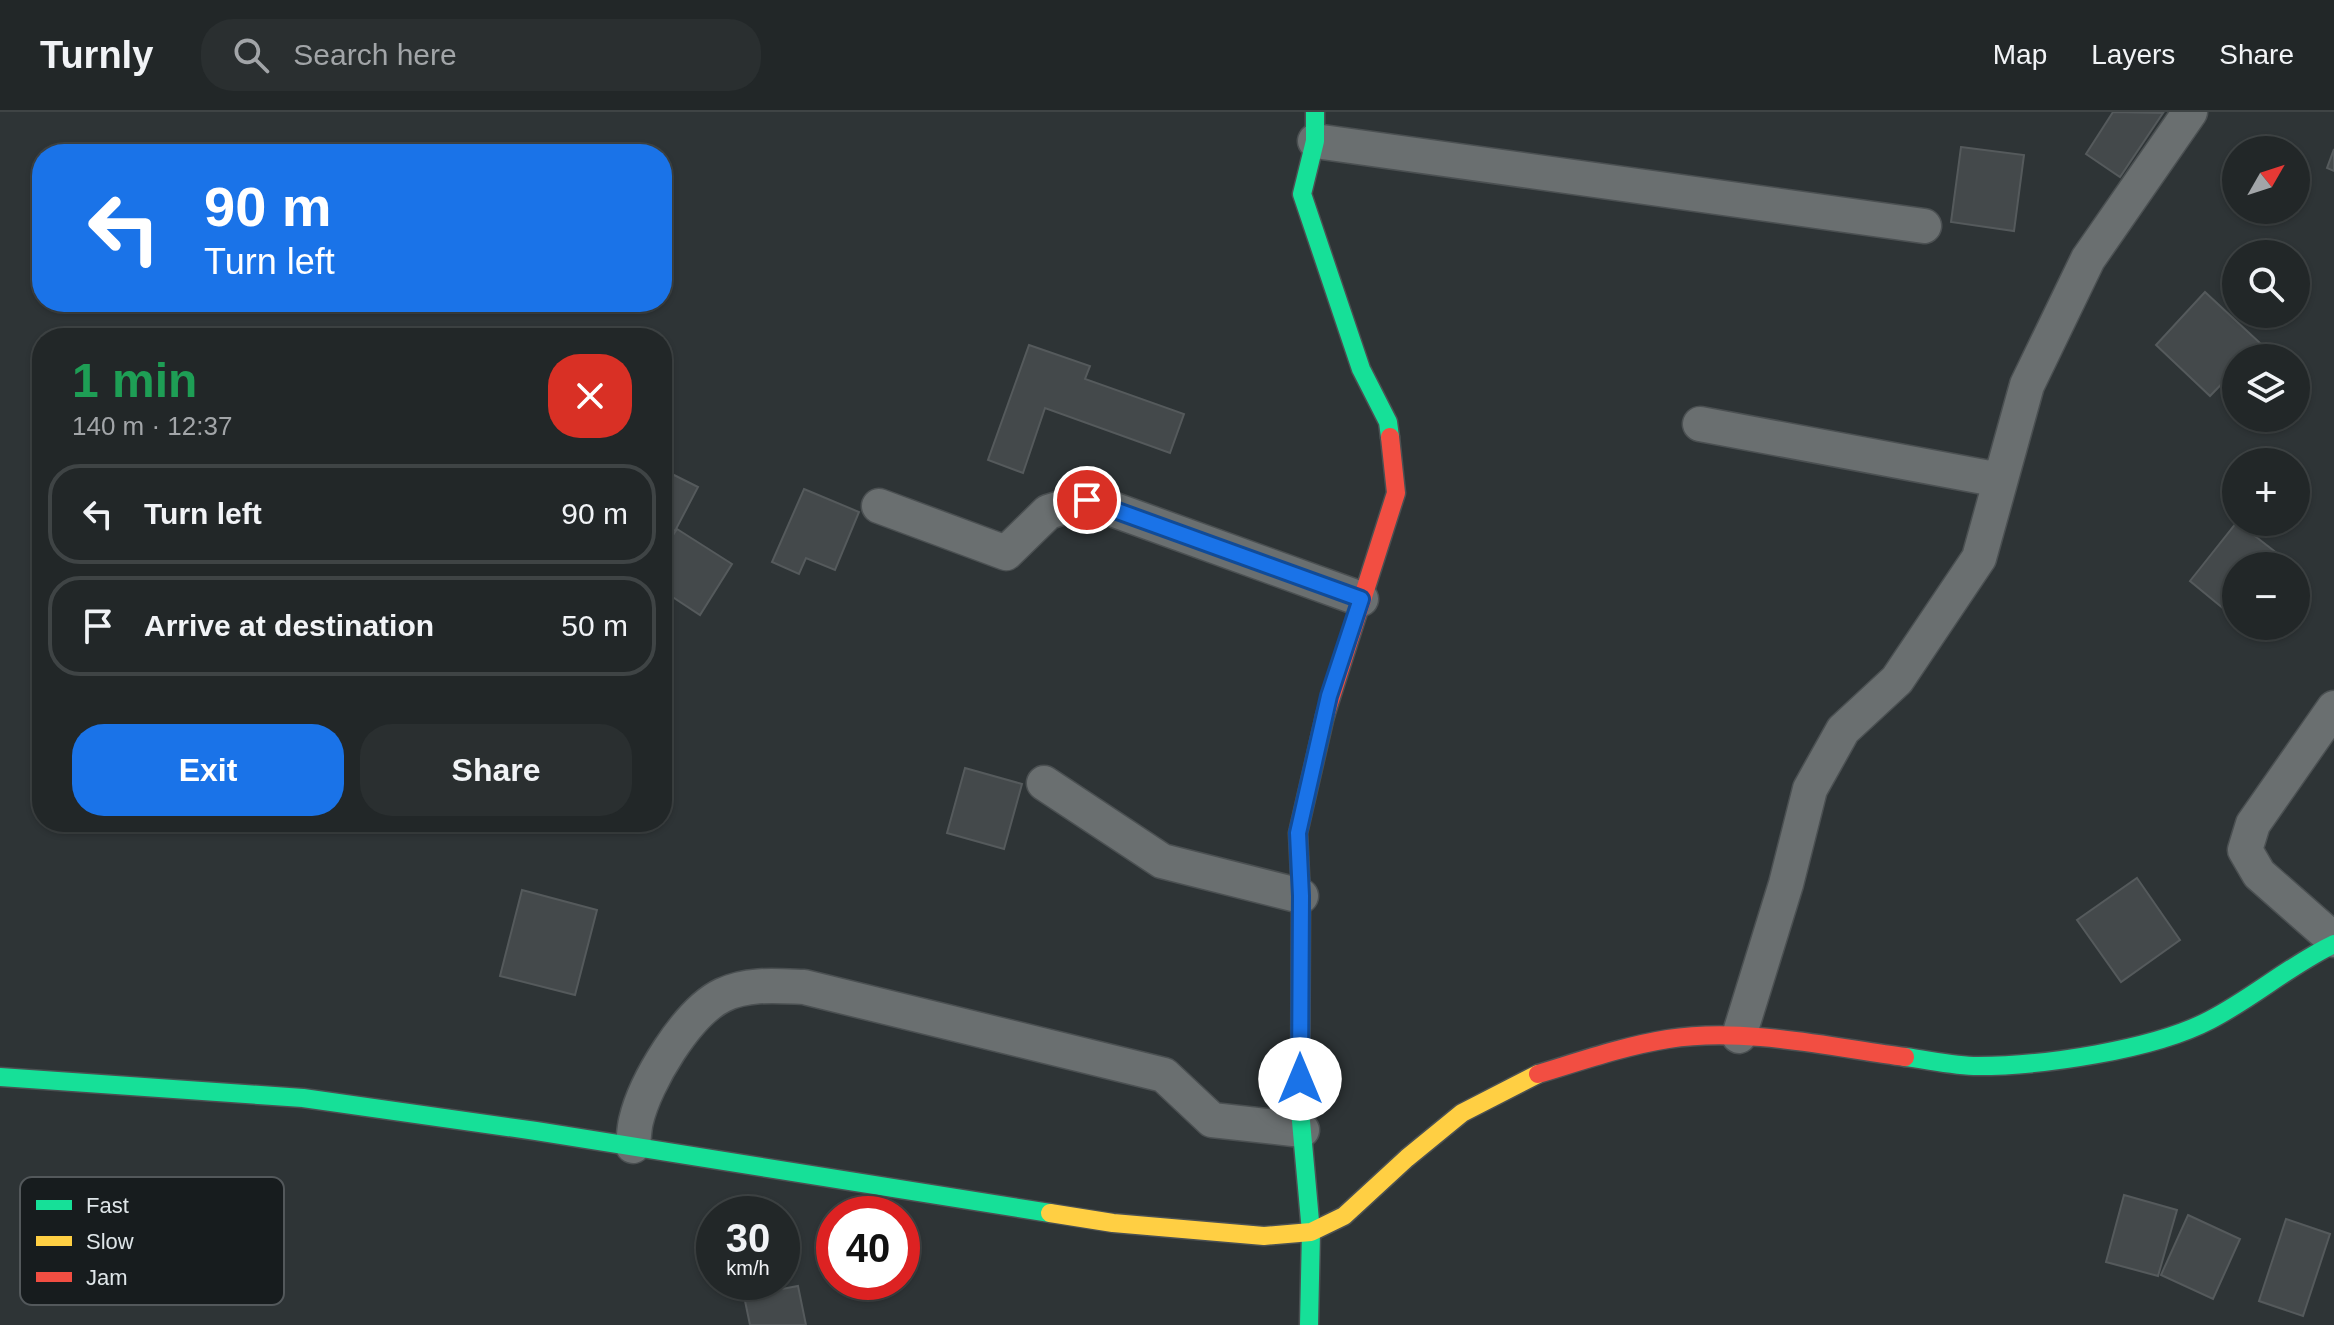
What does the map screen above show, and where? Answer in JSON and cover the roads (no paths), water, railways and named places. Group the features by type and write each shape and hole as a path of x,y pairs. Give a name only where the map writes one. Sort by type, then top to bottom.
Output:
{"street":[{"path":"1739,1036 1786,884 1810,789 1843,730 1897,680 1979,558 2027,385 2088,259 2190,112"},
{"path":"1309,1325 1311,1232 1302,1130 1298,833 1329,696 1396,493 1388,422 1361,369 1302,194 1315,126 1924,226"},
{"path":"1700,424 2000,480"},
{"path":"879,506 1006,553 1048,512 1087,500 1361,599"},
{"path":"0,1077 303,1098 633,1146 1113,1223 1264,1236 1311,1232 1344,1216 1462,1113 1532,1076 1602,1054 1670,1039 1739,1036 1977,1066 2073,1058 2152,1042 2207,1022 2334,942 2259,874 2245,850 2253,824 2334,708"},
{"path":"1044,783 1162,861 1301,896"},
{"path":"633,1146 636,1120 657,1070 688,1023 723,995 765,985 804,987 1164,1075 1212,1120 1302,1130"}]}
